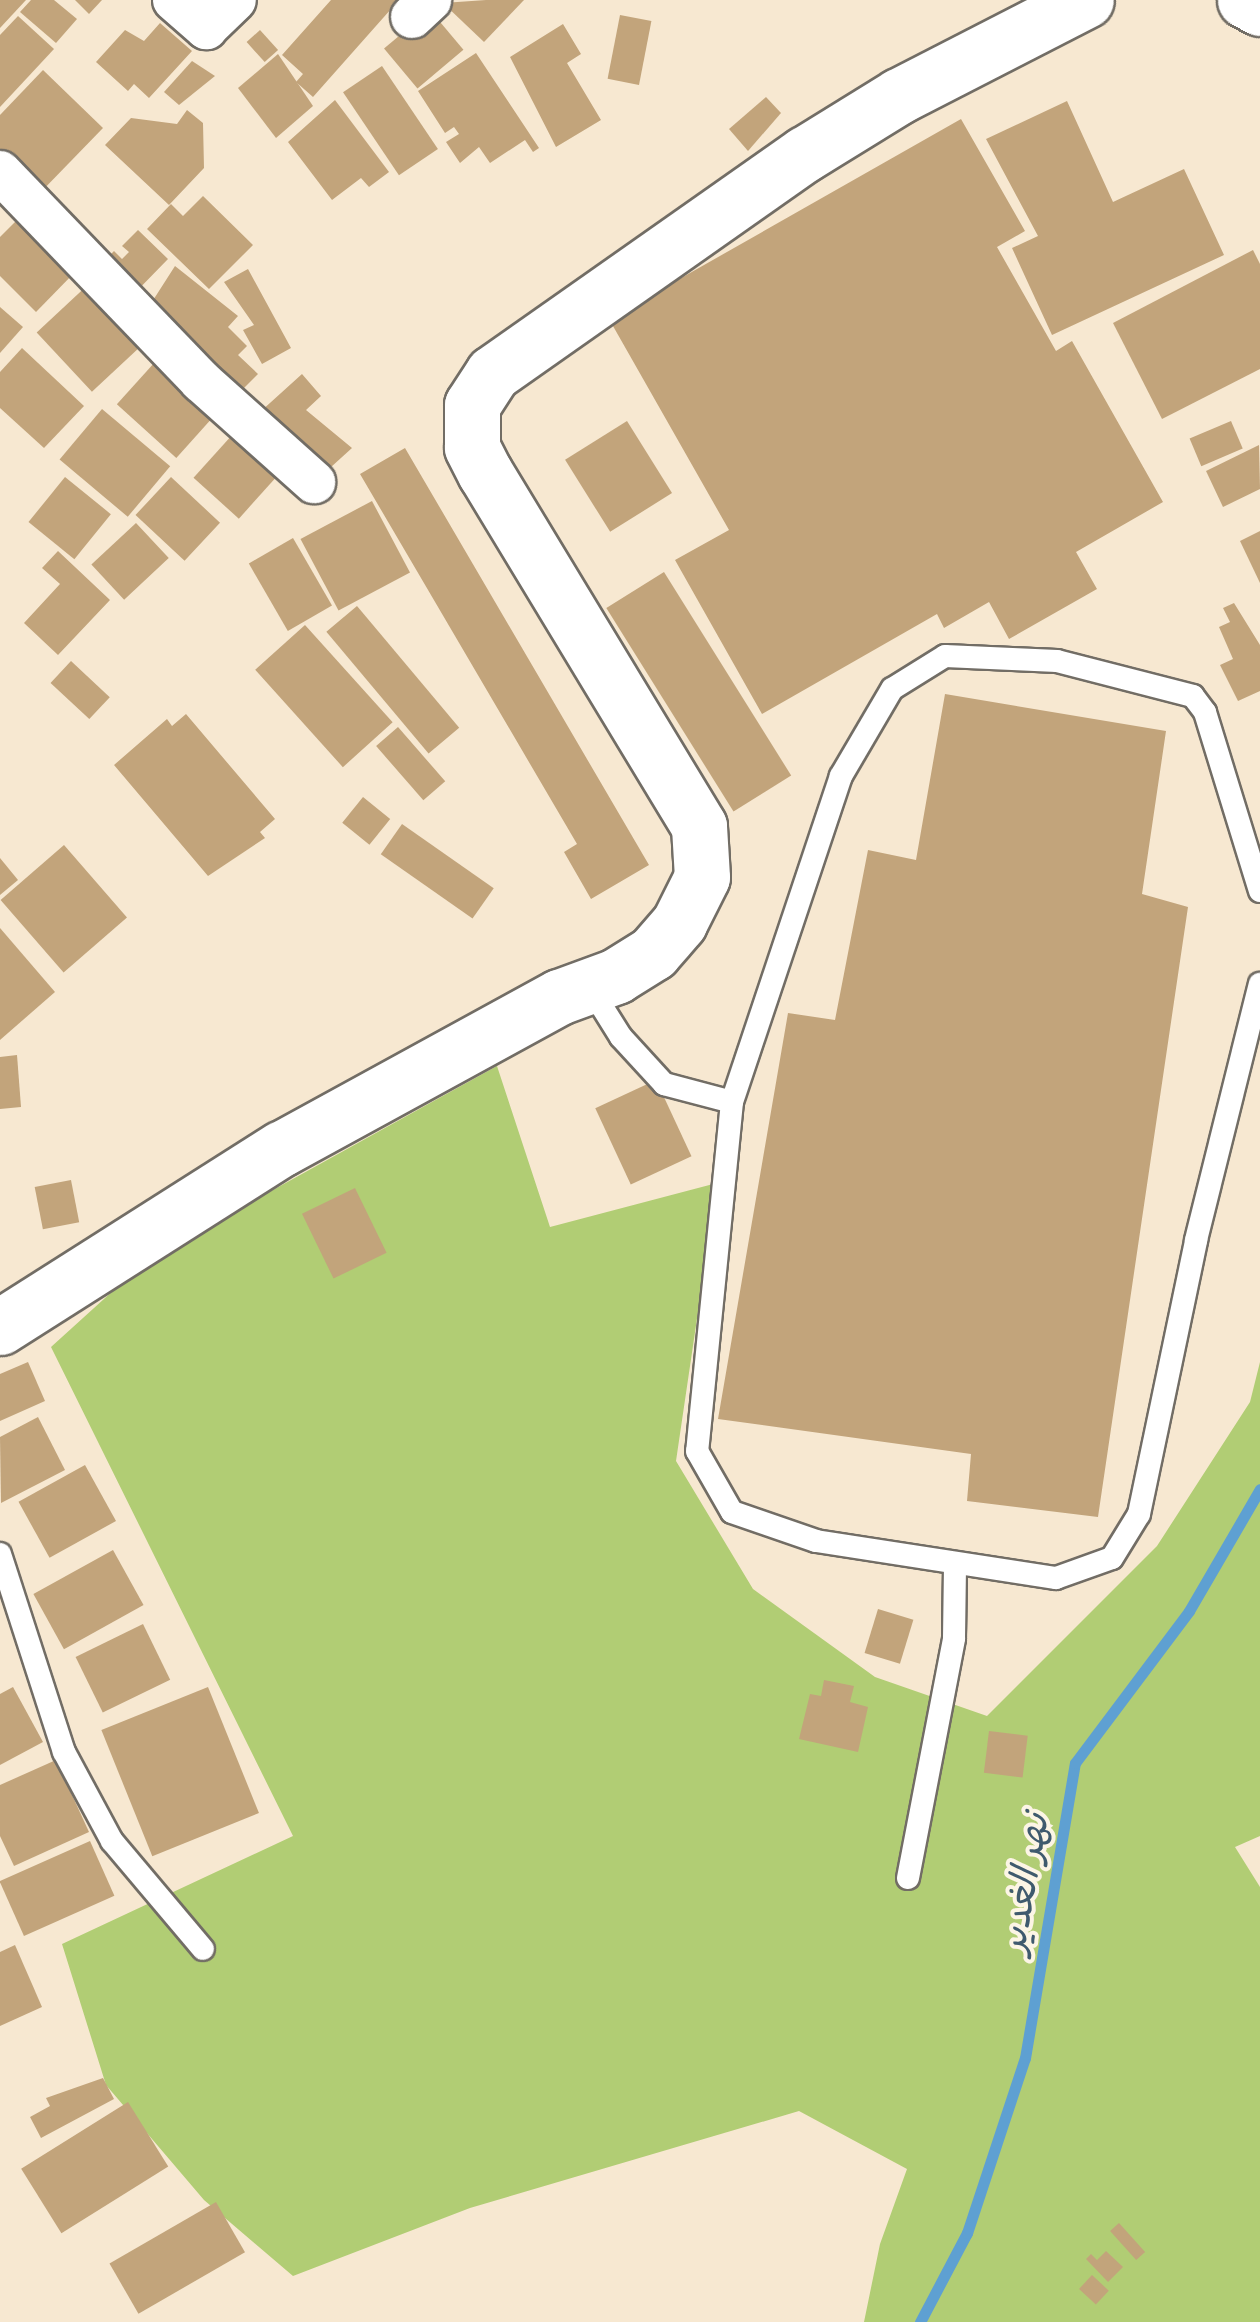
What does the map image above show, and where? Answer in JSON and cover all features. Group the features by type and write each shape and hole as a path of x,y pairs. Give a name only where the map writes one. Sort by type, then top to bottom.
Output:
{"street":[{"path":"174,0 206,28 235,0"},
{"path":"0,1327 281,1149 653,953 679,924 702,877 703,841 686,801 485,473 468,426 478,390 533,344 805,154 899,96 1086,0"},
{"path":"1245,0 1260,8"},
{"path":"0,172 201,381 314,482"}],"lane":[{"path":"1260,891 1205,712 1193,696 1056,661 945,656 892,689 841,776 732,1102 697,1451 732,1512 816,1541 1056,1578 1112,1558 1138,1514 1196,1240 1260,984"},
{"path":"589,986 621,1037 664,1084 732,1102"},
{"path":"0,1554 64,1752 112,1841 203,1949"},
{"path":"908,1878 954,1638 955,1564"}],"green space":[{"path":"497,1066 550,1227 717,1183 676,1461 753,1589 875,1677 987,1716 1157,1546 1250,1402 1260,1362 1260,1836 1235,1847 1260,1887 1260,2322 864,2322 880,2244 907,2169 799,2111 470,2208 293,2276 204,2200 106,2085 62,1944 293,1836 51,1347 126,1279 217,1221"}],"building":[{"path":"0,0 26,0 0,28"},
{"path":"31,0 54,0 77,19 56,43 20,12"},
{"path":"75,0 102,0 89,14"},
{"path":"331,0 399,0 313,97 296,82 303,74 282,55"},
{"path":"524,0 484,42 443,3"},
{"path":"430,10 463,50 417,88 384,49"},
{"path":"620,15 651,21 639,85 608,79"},
{"path":"18,16 54,49 0,107 0,35"},
{"path":"160,23 192,51 149,98 134,84 128,91 96,62 125,30 144,41"},
{"path":"563,24 581,54 567,63 601,120 556,147 510,57"},
{"path":"260,30 278,50 265,62 247,42"},
{"path":"476,53 539,148 533,152 525,140 490,163 479,147 460,163 446,142 459,134 454,127 445,133 418,91"},
{"path":"278,54 313,106 276,138 238,88"},
{"path":"192,61 215,76 179,105 164,92"},
{"path":"382,66 438,149 399,175 343,92"},
{"path":"43,70 103,128 37,196 0,160 0,115"},
{"path":"766,97 781,113 748,151 729,129"},
{"path":"335,100 389,172 369,187 361,178 332,200 288,142"},
{"path":"1067,101 1113,202 1184,169 1224,255 1052,335 1012,248 1038,236 986,139"},
{"path":"187,110 203,123 204,168 169,205 105,145 131,118 177,124"},
{"path":"961,119 1025,231 997,247 1056,351 1072,341 1163,502 1076,552 1097,589 1009,639 989,602 944,628 937,614 762,714 675,560 729,530 609,319"},
{"path":"203,196 253,245 209,289 147,229 171,204 183,216"},
{"path":"22,215 77,270 36,312 0,276 0,237"},
{"path":"138,230 168,259 128,300 96,269 114,251 122,259 129,252 122,246"},
{"path":"1253,250 1260,264 1260,369 1162,419 1113,323"},
{"path":"175,266 238,316 228,327 247,346 238,355 258,374 230,402 150,305"},
{"path":"248,269 291,348 262,364 243,330 254,325 224,282"},
{"path":"93,280 148,339 92,392 37,333"},
{"path":"0,307 23,327 0,353"},
{"path":"22,348 84,406 44,448 0,408 0,372"},
{"path":"155,362 214,416 176,458 117,404"},
{"path":"302,374 321,396 306,410 352,448 320,477 260,412"},
{"path":"102,409 170,466 128,517 60,460"},
{"path":"627,421 672,493 610,532 565,460"},
{"path":"1231,421 1243,449 1201,466 1190,439"},
{"path":"233,434 278,475 239,519 194,478"},
{"path":"1259,445 1260,489 1223,507 1206,471"},
{"path":"405,448 649,865 591,899 564,852 577,844 360,474"},
{"path":"65,477 111,514 74,559 28,522"},
{"path":"171,477 220,523 185,561 136,515"},
{"path":"372,501 410,573 339,611 300,539"},
{"path":"136,523 169,558 124,600 91,565"},
{"path":"1260,531 1260,583 1240,541"},
{"path":"293,538 332,606 288,631 249,564"},
{"path":"58,551 110,600 58,655 24,623 60,584 42,568"},
{"path":"664,572 791,776 734,812 606,608"},
{"path":"1234,603 1260,645 1260,691 1238,701 1220,665 1233,659 1219,627 1230,622 1223,608"},
{"path":"357,606 459,728 429,754 326,632"},
{"path":"305,625 393,722 343,767 255,670"},
{"path":"71,661 110,697 89,719 51,683"},
{"path":"945,694 1166,731 1142,894 1188,907 1098,1517 967,1501 971,1454 718,1419 788,1013 835,1020 868,850 916,860"},
{"path":"186,714 275,819 260,832 265,838 208,876 114,765 167,719 172,726"},
{"path":"398,727 445,781 423,800 376,746"},
{"path":"363,797 390,819 369,845 342,823"},
{"path":"402,824 494,888 473,919 381,854"},
{"path":"64,845 127,917 64,973 1,900"},
{"path":"0,858 18,880 0,895"},
{"path":"0,928 55,992 0,1040"},
{"path":"17,1055 21,1107 0,1109 0,1057"},
{"path":"656,1080 691,1156 631,1184 595,1108"},
{"path":"71,1180 79,1222 43,1229 35,1187"},
{"path":"355,1188 387,1253 334,1279 302,1214"},
{"path":"28,1362 45,1401 0,1421 0,1374"},
{"path":"38,1417 65,1470 1,1503 0,1437"},
{"path":"85,1465 116,1521 50,1558 19,1502"},
{"path":"113,1550 144,1605 64,1649 33,1594"},
{"path":"878,1609 913,1620 900,1664 865,1653"},
{"path":"143,1624 170,1680 103,1713 76,1657"},
{"path":"824,1680 854,1686 850,1702 868,1707 858,1752 799,1739 810,1694 821,1696"},
{"path":"13,1687 43,1742 0,1765 0,1694"},
{"path":"208,1687 259,1813 152,1856 101,1730"},
{"path":"989,1731 1028,1736 1023,1777 984,1773"},
{"path":"56,1760 89,1832 14,1866 0,1836 0,1785"},
{"path":"90,1841 114,1896 24,1936 0,1881"},
{"path":"15,1945 42,2007 0,2026 0,1952"},
{"path":"103,2078 114,2099 41,2138 30,2117 50,2106 46,2098"},
{"path":"128,2102 168,2166 61,2233 21,2169"},
{"path":"216,2202 245,2252 138,2314 109,2264"},
{"path":"1119,2223 1145,2252 1136,2260 1110,2231"},
{"path":"1106,2251 1123,2267 1108,2282 1086,2259 1091,2254 1097,2260"},
{"path":"1092,2275 1109,2291 1096,2305 1079,2289"}],"waterway":[{"name":"نهر الغدير","path":"920,2322 967,2233 1025,2058 1075,1763 1189,1611 1260,1489"}]}
